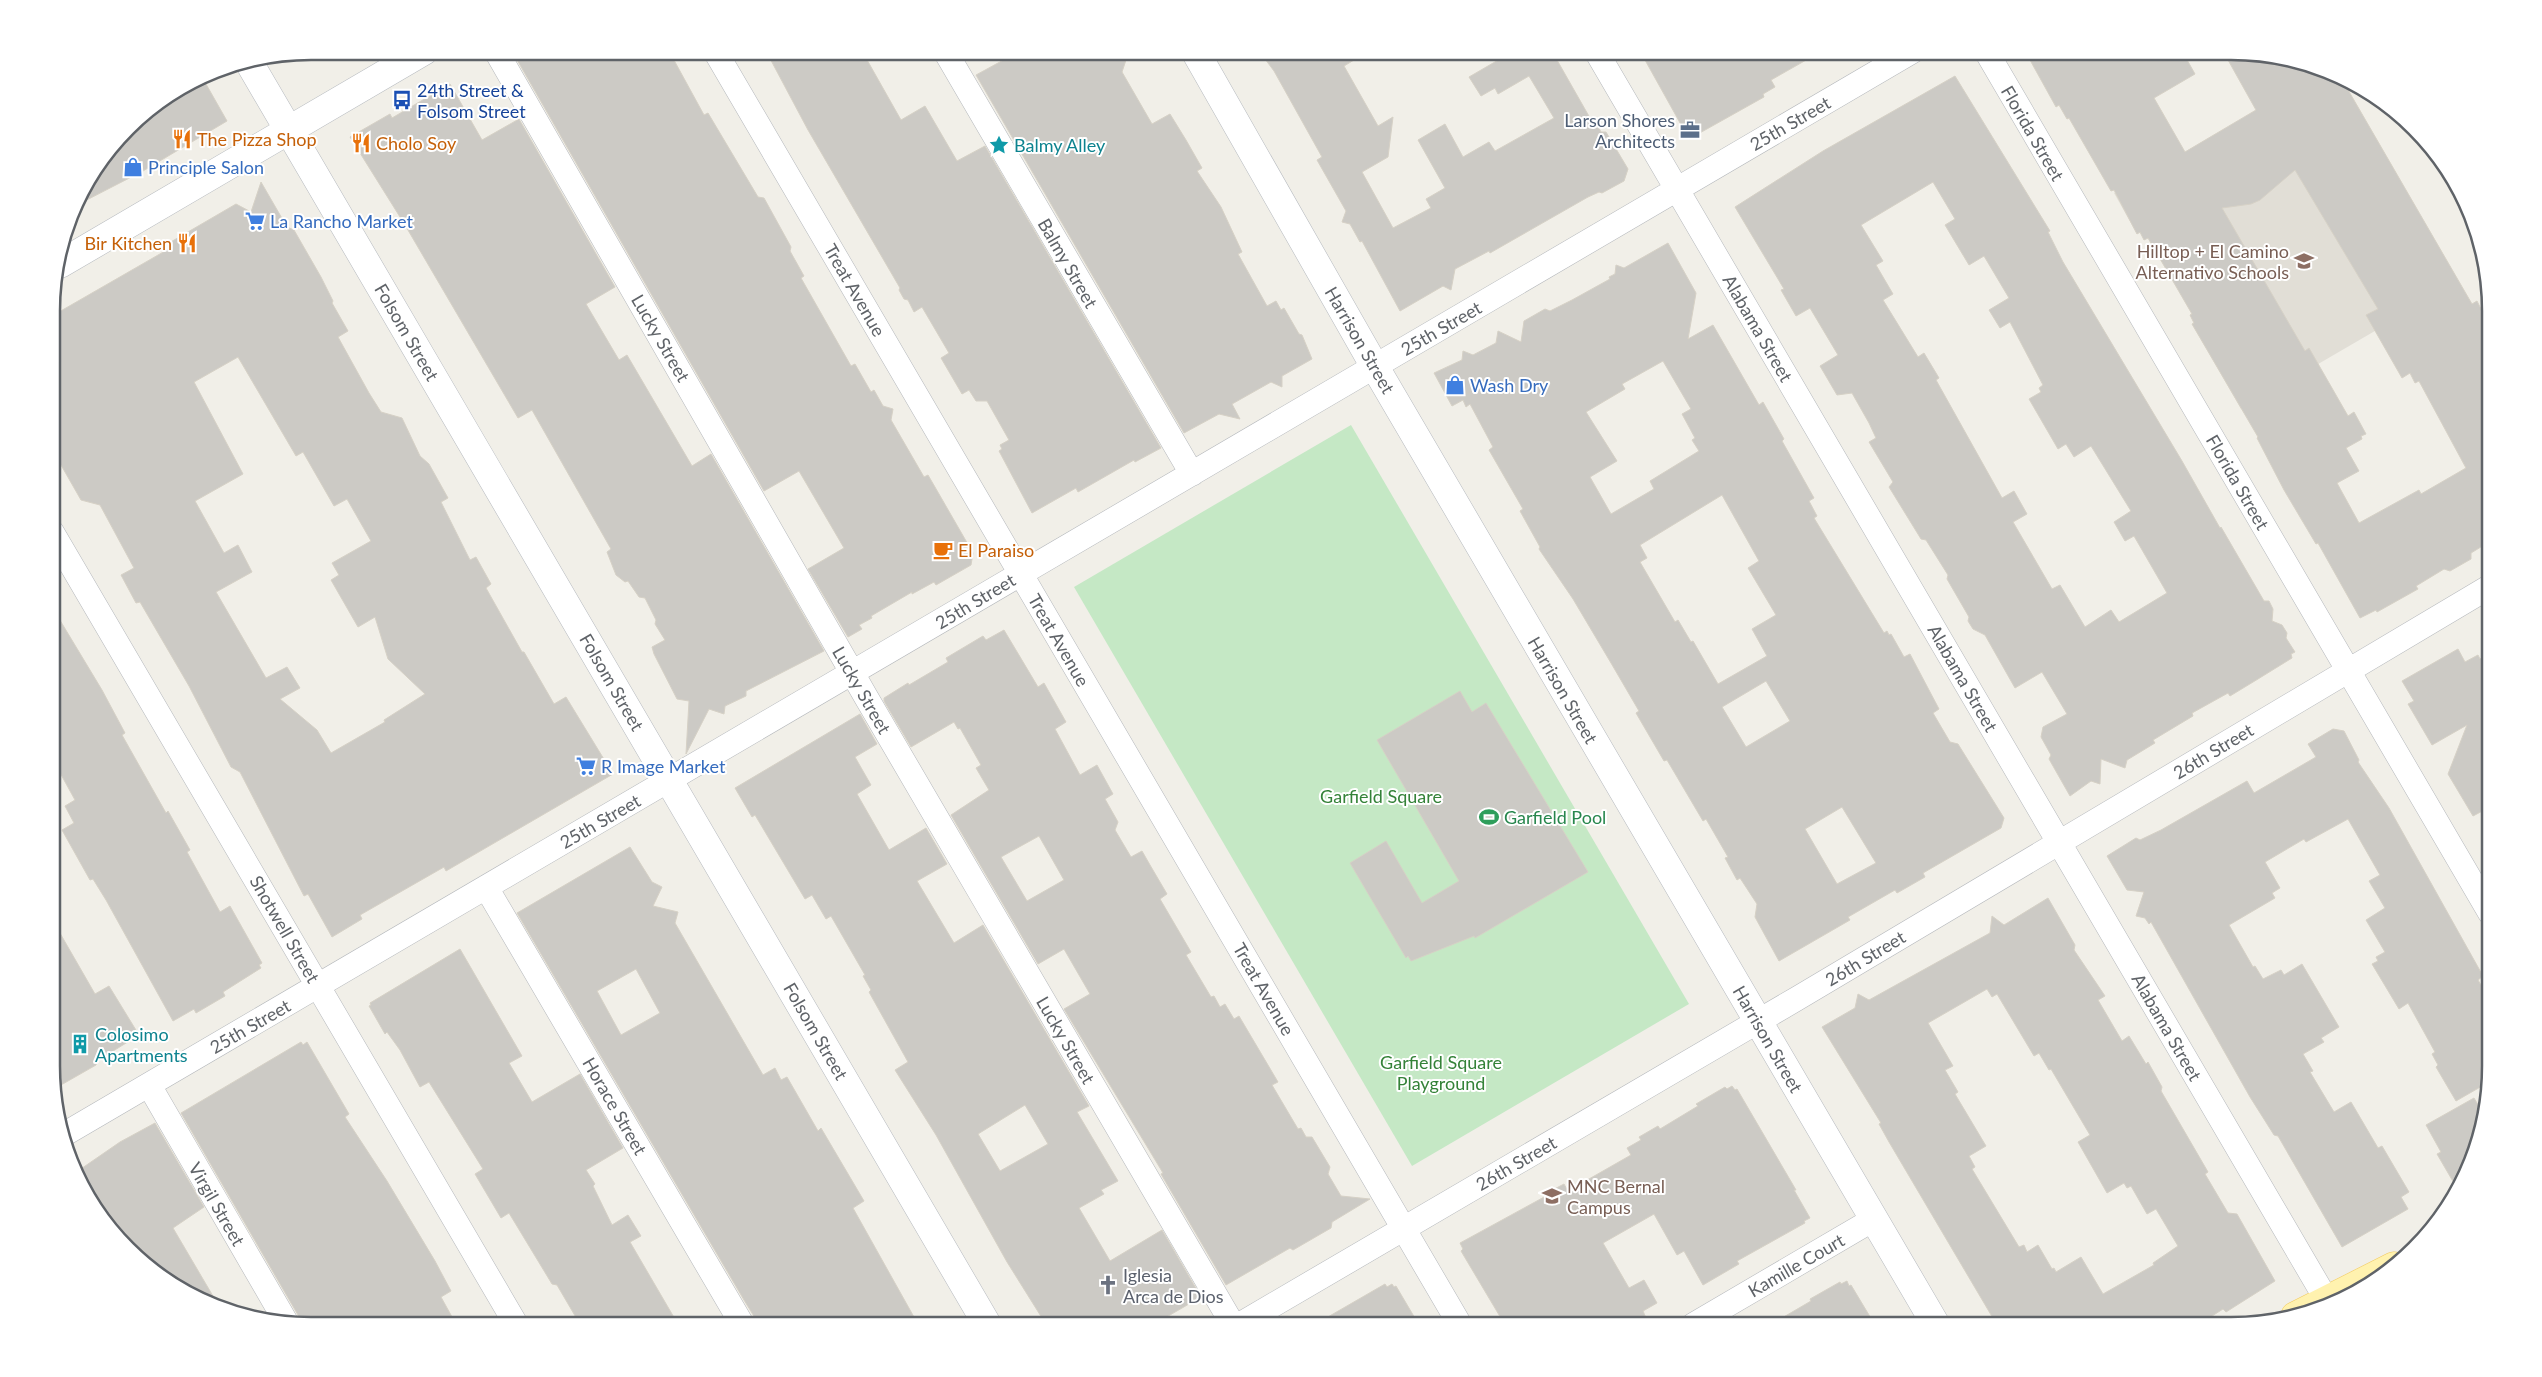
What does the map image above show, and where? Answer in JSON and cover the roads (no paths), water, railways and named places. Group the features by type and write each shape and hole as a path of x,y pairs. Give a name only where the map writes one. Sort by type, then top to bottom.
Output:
{"street":[{"path":"65,261 409,60"},
{"name":"Lucky Street","path":"501,60 852,674 1228,1317"},
{"name":"Treat Avenue","path":"720,60 1455,1317"},
{"name":"Balmy Street","path":"950,60 1192,474"},
{"name":"Harrison Street","path":"1200,60 1375,367 1931,1317"},
{"name":"Alabama Street","path":"1601,60 2325,1299"},
{"name":"25th Street","path":"69,1131 1898,60"},
{"name":"Florida Street","path":"1991,60 2482,899"},
{"name":"Folsom Street","path":"252,67 983,1317"},
{"name":"Shotwell Street","path":"60,546 512,1317"},
{"name":"26th Street","path":"1254,1317 1758,1022 2482,591"},
{"name":"Horace Street","path":"486,887 738,1317"},
{"name":"Virgil Street","path":"149,1085 282,1315"},
{"name":"Kamille Court","path":"1707,1317 1874,1219"}],"place":[{"name":"24th Street & Folsom Street","path":"402,100"},
{"name":"Larson Shores Architects","path":"1690,130"},
{"name":"The Pizza Shop","path":"182,139"},
{"name":"Cholo Soy","path":"361,143"},
{"name":"Balmy Alley","path":"999,145"},
{"name":"Principle Salon","path":"133,167"},
{"name":"La Rancho Market","path":"255,221"},
{"name":"Bir Kitchen","path":"187,243"},
{"name":"Hilltop + El Camino Alternativo Schools","path":"2304,261"},
{"name":"Wash Dry","path":"1455,385"},
{"name":"El Paraiso","path":"943,550"},
{"name":"R Image Market","path":"586,766"},
{"name":"Garfield Pool","path":"1489,817"},
{"name":"Colosimo Apartments","path":"80,1044"},
{"name":"MNC Bernal Campus","path":"1552,1196"},
{"name":"Iglesia Arca de Dios","path":"1108,1285"}],"park label":[{"name":"Garfield Square","path":"1381,796"},
{"name":"Garfield Square Playground","path":"1441,1072"}]}
